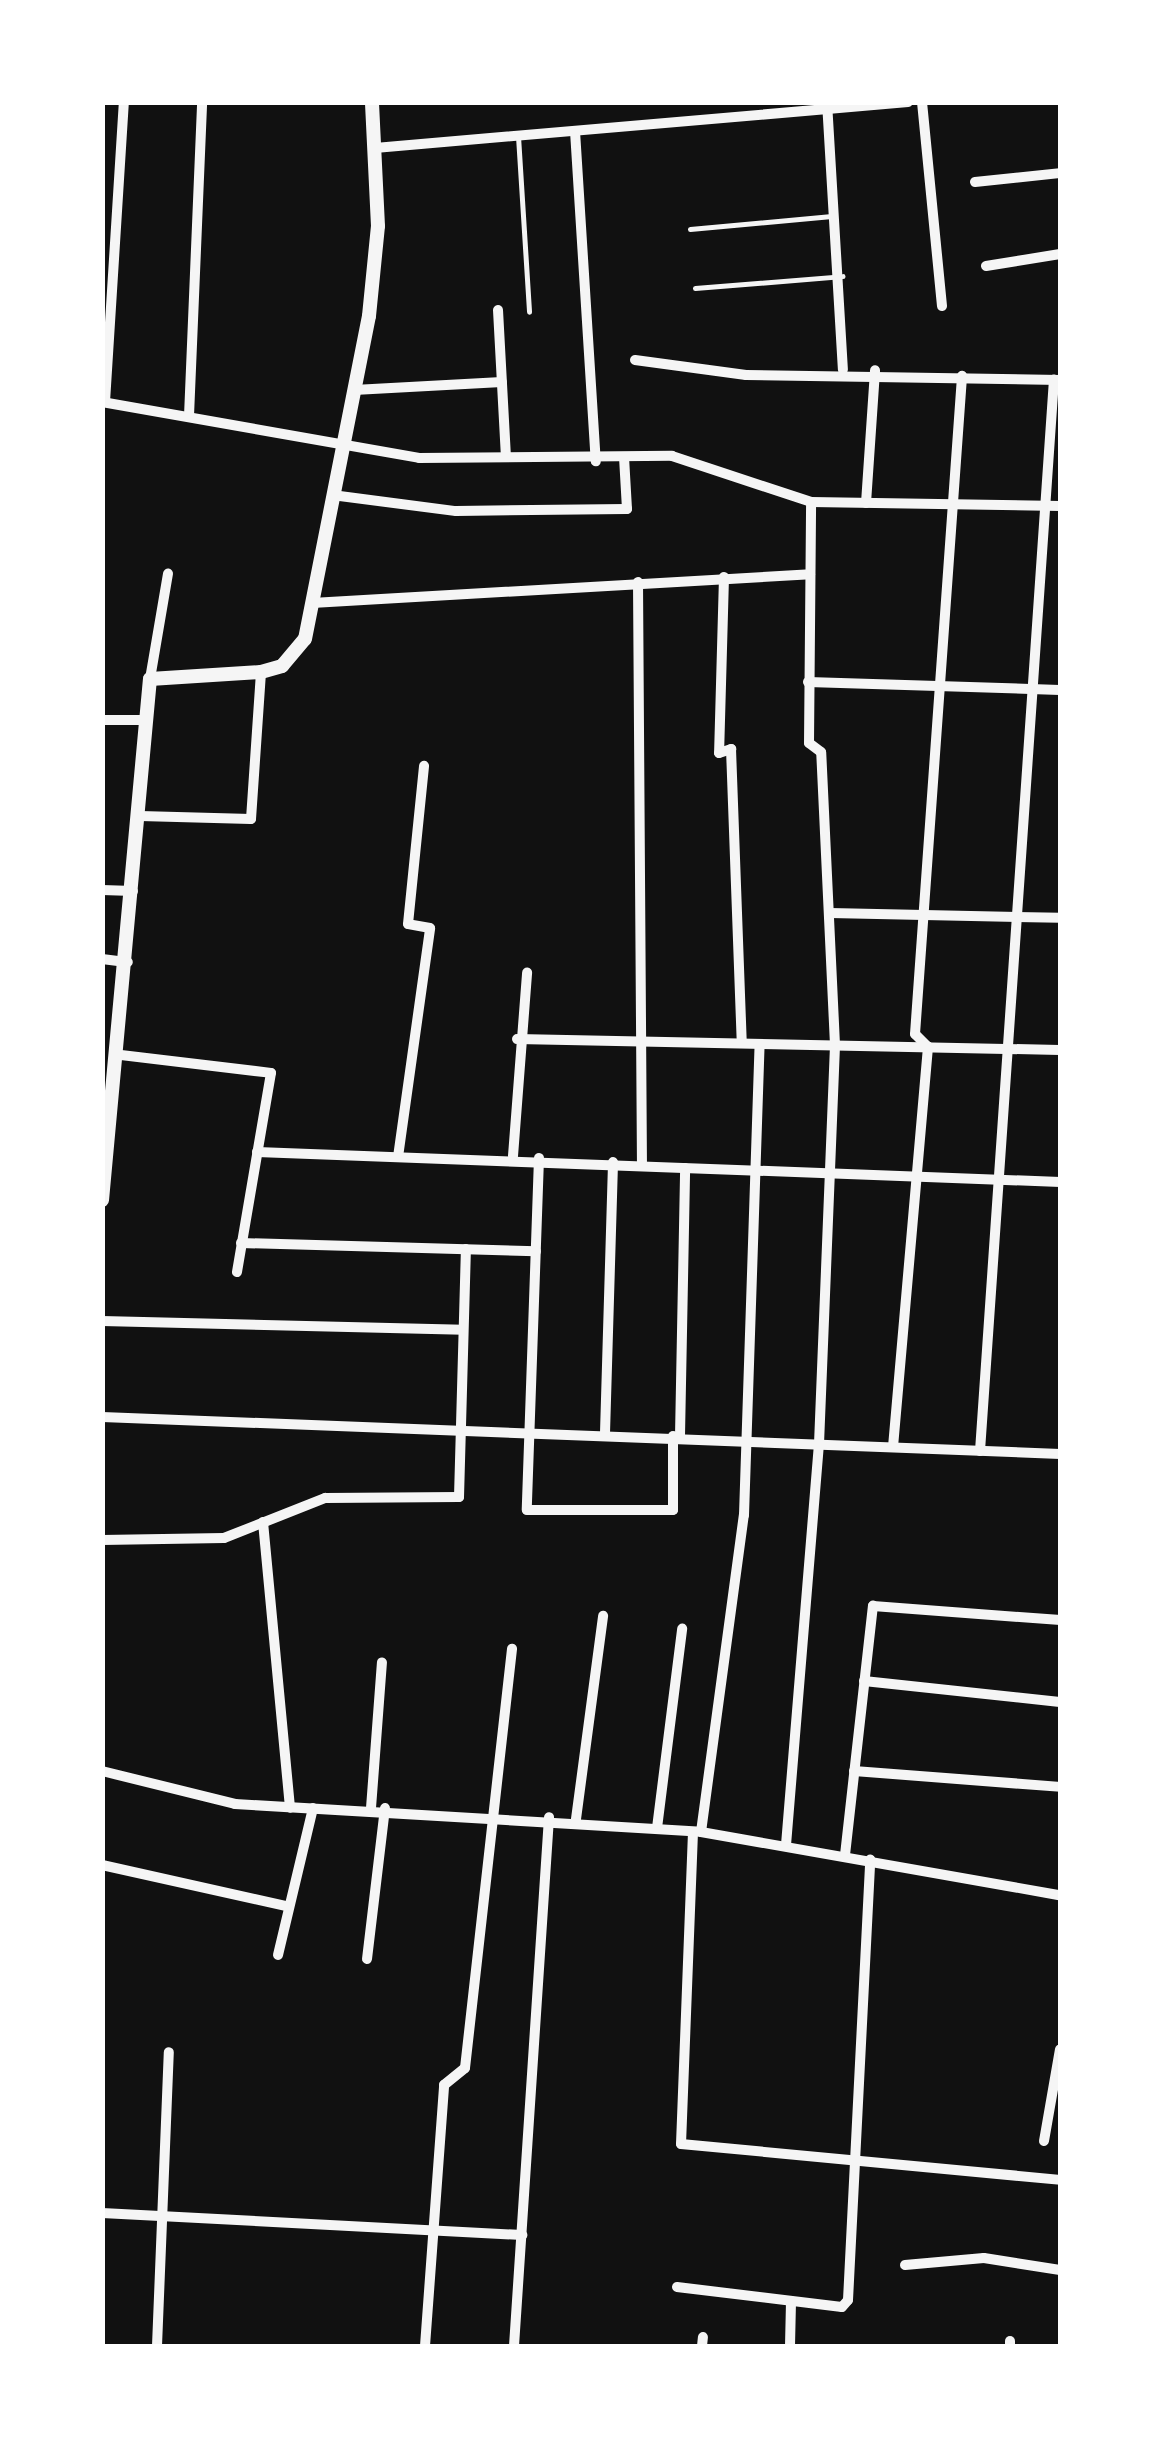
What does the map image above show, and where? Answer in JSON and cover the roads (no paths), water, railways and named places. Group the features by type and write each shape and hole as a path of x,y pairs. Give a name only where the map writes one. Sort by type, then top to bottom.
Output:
{"street":[{"path":"124,102 104,402 342,441 420,458 596,461 672,456 811,502 1060,506"},
{"path":"188,416 202,102"},
{"path":"150,679 260,672 295,656 312,603 354,390 378,226 372,102"},
{"path":"375,148 908,102"},
{"path":"922,102 942,306"},
{"path":"827,106 843,276 843,370"},
{"path":"575,131 596,461"},
{"path":"975,182 1060,173"},
{"path":"986,266 1060,254"},
{"path":"498,310 506,457"},
{"path":"634,360 746,375 875,370 1058,380 980,1451"},
{"path":"866,503 875,370"},
{"path":"928,1047 915,1034 962,376"},
{"path":"354,390 502,382"},
{"path":"332,495 456,511 628,509 624,457"},
{"path":"786,1845 819,1444 834,1044 830,913 808,682 811,502"},
{"path":"102,1200 121,1056 150,679 168,574"},
{"path":"312,603 810,574"},
{"path":"724,577 719,753 731,749 742,1044"},
{"path":"638,582 646,1042 642,1164"},
{"path":"140,816 251,819 260,672"},
{"path":"808,682 1060,690"},
{"path":"102,720 147,720"},
{"path":"398,1157 430,928 408,924 424,766"},
{"path":"102,890 134,890"},
{"path":"830,913 1060,918"},
{"path":"102,960 129,962"},
{"path":"513,1156 517,1040 527,974"},
{"path":"517,1040 1060,1050"},
{"path":"760,1044 747,1439 697,1832 680,2144 1060,2180"},
{"path":"893,1447 928,1047"},
{"path":"121,1056 271,1072 236,1272"},
{"path":"102,1072 119,1074"},
{"path":"257,1152 513,1156 829,1177 1060,1182"},
{"path":"539,1158 527,1510 673,1510 685,1168"},
{"path":"605,1433 612,1162"},
{"path":"242,1243 536,1251"},
{"path":"102,1540 224,1538 325,1498 459,1497 466,1249"},
{"path":"102,1321 464,1330"},
{"path":"102,1416 531,1430 1060,1454"},
{"path":"263,1522 290,1808"},
{"path":"845,1856 873,1606 1060,1620"},
{"path":"576,1819 603,1616"},
{"path":"656,1828 682,1629"},
{"path":"426,2346 444,2085 465,2068 490,1814 512,1649"},
{"path":"371,1808 382,1662"},
{"path":"864,1682 1060,1702"},
{"path":"102,1771 290,1808 386,1808 549,1817 697,1832 1060,1895"},
{"path":"854,1771 1060,1787"},
{"path":"278,1955 286,1906 312,1808"},
{"path":"367,1959 386,1808"},
{"path":"514,2346 549,1817"},
{"path":"677,2288 792,2301 848,2300 850,2160 870,1860"},
{"path":"102,1866 286,1906"},
{"path":"1044,2141 1060,2048"},
{"path":"157,2346 168,2052"},
{"path":"102,2213 522,2235"},
{"path":"905,2264 984,2258 1060,2270"},
{"path":"790,2346 792,2301"}],"lane":[{"path":"518,136 529,312"},
{"path":"690,229 838,216"},
{"path":"695,288 843,276"}]}
